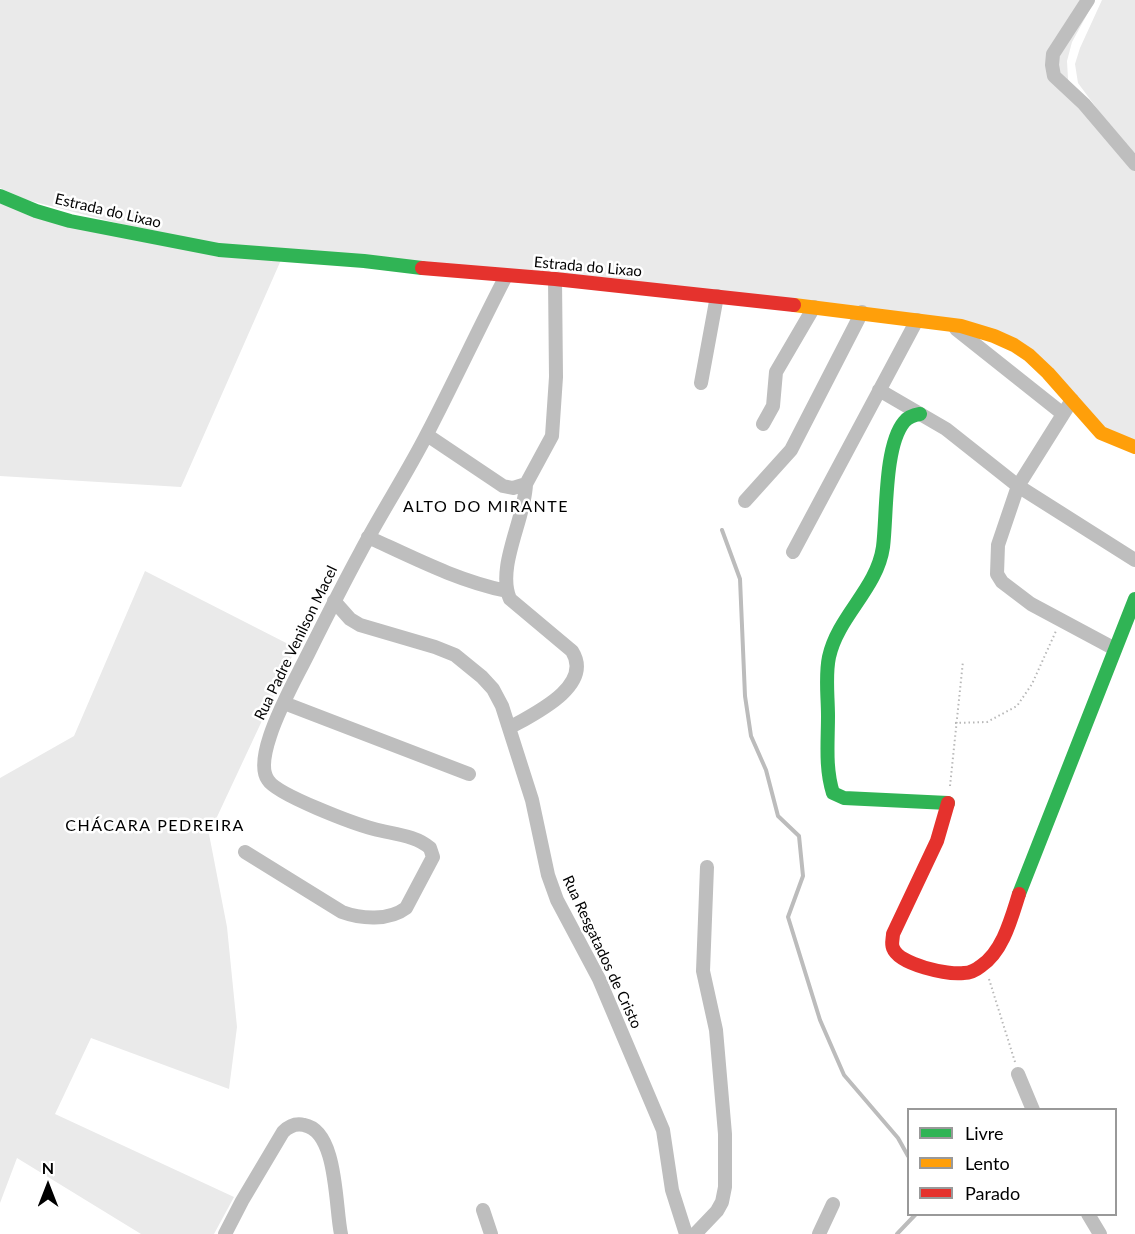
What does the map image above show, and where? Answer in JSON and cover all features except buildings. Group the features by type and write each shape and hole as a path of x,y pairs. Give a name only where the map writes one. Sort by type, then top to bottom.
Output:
{"street":[{"path":"1089,0 1053,54 1054,76 1084,104 1135,164"},
{"name":"Estrada do Lixao","path":"0,196 70,221 219,250 555,279 862,312 950,324 985,333 1014,345 1029,355 1048,373 1101,433 1135,447"},
{"name":"Rua Padre Venilson Macel","path":"245,852 342,912 355,917 368,918 400,912 406,908 432,858 430,848 417,840 372,829 331,814 297,799 268,781 265,767 267,746 284,703 334,601 427,435 462,361 507,276"},
{"path":"509,728 540,711 557,698 572,682 578,667 578,660 572,651 510,599 507,591 507,571 514,535 525,498 526,484 552,436 556,377 555,279"},
{"path":"701,383 717,296"},
{"path":"763,424 773,406 776,372 814,307"},
{"path":"745,501 791,450 862,312"},
{"path":"793,552 917,320"},
{"path":"950,324 1063,414"},
{"path":"879,390 946,429 1018,486 1135,560"},
{"path":"1072,400 1018,486 998,545 997,574 1012,591 1061,621 1115,649"},
{"path":"920,414 911,416 898,432 890,472 879,563 861,595 844,618 829,653 827,666 830,786 833,793 844,798 948,803 937,841 893,934 892,946 901,958 949,972 972,972 993,954 1005,936 1135,599"},
{"path":"427,435 503,486 513,488 526,484"},
{"path":"369,537 453,576 507,591"},
{"name":"Rua Resgatados de Cristo","path":"334,601 350,619 360,625 455,655 493,689 509,728 532,800 548,875 556,900 598,979 663,1130 672,1190 686,1234"},
{"path":"284,703 469,774"},
{"path":"695,1234 717,1211 722,1202 725,1187 725,1134 716,1030 703,971 707,867"},
{"path":"1018,1074 1032,1108"},
{"path":"225,1234 242,1201 284,1132 294,1125 302,1124 316,1130 329,1152 341,1234"},
{"path":"819,1234 833,1203"},
{"path":"483,1210 491,1234"},
{"path":"1089,1216 1101,1234"}],"path":[{"path":"955,723 987,722 1017,706 1032,684 1061,621"},
{"path":"948,803 963,661"},
{"path":"984,963 1018,1074"}],"shaded area":[{"path":"0,0 1095,0 1072,42 1067,61 1068,79 1074,98 1135,168 1135,442 1106,430 997,331 225,246 140,229 27,200 0,188"},
{"path":"1102,0 1135,0 1135,160 1078,83 1075,64"},
{"path":"0,203 281,260 181,487 0,476"},
{"path":"145,571 296,648 209,834 227,927 237,1027 229,1089 91,1038 55,1114 234,1197 214,1234 141,1234 17,1158 0,1203 0,778 74,736"}],"waterway":[{"path":"722,530 740,579 745,696 751,736 766,770 778,816 799,836 803,876 788,917 820,1020 844,1075 898,1138 907,1154"},
{"path":"897,1234 914,1216"}],"traffic: fast":[{"path":"0,196 36,211 70,221 219,250 364,261 422,268"},
{"path":"920,414 906,420 898,433 890,464 883,547 879,562 866,589 840,628 829,657 828,765 833,793 844,798 948,803"},
{"path":"1019,894 1135,599"}],"traffic: slow":[{"path":"794,305 961,326 994,336 1029,355 1101,433 1135,447"}],"traffic: jam":[{"path":"422,268 555,279 794,305"},
{"path":"948,803 937,841 893,934 892,946 897,954 925,968 957,973 975,970 989,960 1001,943 1019,894"}],"district":[{"name":"ALTO DO MIRANTE","path":"486,507"},
{"name":"CHÁCARA PEDREIRA","path":"155,826"}]}
